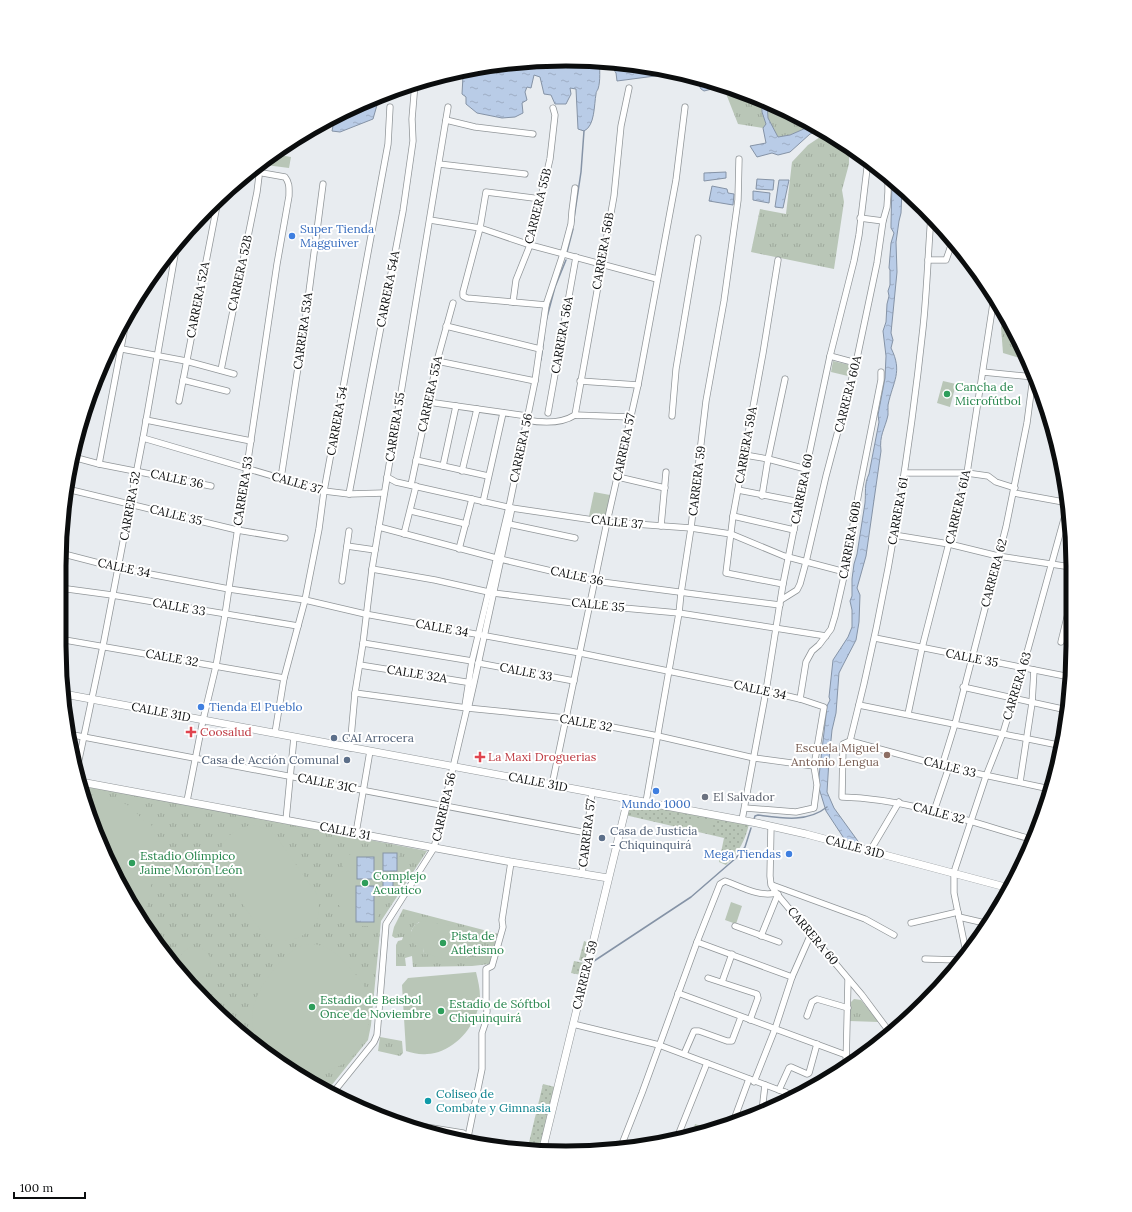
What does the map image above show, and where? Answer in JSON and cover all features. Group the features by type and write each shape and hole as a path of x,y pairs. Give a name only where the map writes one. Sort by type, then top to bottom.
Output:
{"street":[{"name":"CARRERA 56B","path":"575,415 580,380 614,196 621,126 629,88"},
{"name":"CARRERA 54A","path":"349,494 404,211 413,141 412,119 414,90"},
{"name":"CARRERA 54","path":"274,733 284,678 305,600 319,529 324,491 388,144 390,107"},
{"name":"CARRERA 55","path":"350,748 355,694 363,643 365,614 448,107"},
{"name":"CARRERA 57","path":"552,785 594,581 638,385 676,180 685,107"},
{"name":"CARRERA 55B","path":"513,302 516,280 530,244 550,160 555,115 553,108"},
{"path":"446,120 475,127 533,134"},
{"name":"CARRERA 59","path":"646,802 670,672 679,613 706,401 724,301 738,200 739,158"},
{"path":"439,164 524,174"},
{"name":"CARRERA 60","path":"742,820 766,691 783,584 806,468 830,356 854,261 867,167"},
{"name":"CARRERA 53","path":"187,802 203,720 216,666 225,615 277,264 289,196 290,187 286,179 282,176 259,174"},
{"name":"CARRERA 52B","path":"221,370 257,192 259,174"},
{"name":"CARRERA 53A","path":"281,478 306,315 323,184"},
{"name":"CARRERA 60A","path":"780,603 797,590 806,562 826,476 856,363 887,207 888,184"},
{"name":"CARRERA 56","path":"336,1089 374,1042 377,1035 386,924 434,848 466,708 465,706 472,683 536,381 546,305 566,255 572,224 575,188"},
{"path":"540,199 486,192 480,228 463,292 465,298 546,305"},
{"name":"CARRERA 52A","path":"179,401 216,208"},
{"path":"860,218 883,221"},
{"path":"430,220 480,228 566,255 657,279"},
{"name":"CARRERA 61","path":"842,797 843,746 845,743 850,741 875,638 905,473 923,326 930,223"},
{"path":"672,416 676,369 698,238"},
{"path":"928,260 946,260 951,247"},
{"name":"CARRERA 52","path":"79,757 131,504 175,255"},
{"name":"CARRERA 56A","path":"548,413 576,257"},
{"name":"CARRERA 59A","path":"778,260 738,490 726,573 783,584"},
{"name":"CARRERA 55A","path":"404,534 411,511 416,460 428,402 437,361 453,303"},
{"name":"CARRERA 61A","path":"908,714 922,648 967,473 993,306"},
{"path":"446,326 540,350"},
{"path":"99,464 125,332"},
{"path":"122,349 186,361 234,374"},
{"path":"830,356 856,363"},
{"path":"437,361 536,381"},
{"name":"CARRERA 60B","path":"800,699 806,662 812,651 826,636 830,629 845,572 881,380 881,372"},
{"path":"983,372 1029,376"},
{"path":"762,496 768,459 785,379"},
{"path":"183,380 227,391"},
{"path":"580,380 638,385"},
{"name":"CARRERA 62","path":"942,766 955,724 1014,490 1032,387"},
{"path":"428,402 503,413 527,418 540,423 568,419 575,415 631,417"},
{"path":"443,466 456,406"},
{"path":"462,470 477,409"},
{"path":"483,502 503,413"},
{"path":"146,420 251,441"},
{"name":"CALLE 37","path":"142,438 324,491 349,494 384,493"},
{"path":"745,455 806,468"},
{"name":"CALLE 36","path":"78,458 99,464 136,470 211,486"},
{"path":"416,460 488,476"},
{"path":"662,526 666,472"},
{"path":"905,473 967,473 988,476 996,482 1014,490 1062,500"},
{"name":"CALLE 37","path":"387,477 396,482 510,507 607,522 691,528 731,534 784,556 845,572"},
{"path":"618,477 664,488"},
{"path":"738,490 762,496 800,502"},
{"name":"CALLE 35","path":"72,491 237,530 285,538"},
{"path":"459,549 472,499"},
{"name":"CARRERA 56","path":"498,559 509,524 510,507"},
{"path":"411,511 466,524"},
{"path":"734,516 794,530"},
{"name":"CARRERA 63","path":"965,947 954,893 955,871 986,776 1003,733 1064,520"},
{"path":"509,524 575,538"},
{"name":"CALLE 36","path":"379,527 498,559 594,581 681,593 780,603"},
{"path":"342,581 349,531"},
{"path":"894,535 949,544 998,556 1066,566"},
{"path":"347,546 375,550"},
{"name":"CALLE 34","path":"66,555 118,568 229,589 305,600 365,614 580,653 800,699 824,708 814,766"},
{"name":"CALLE 35","path":"372,569 435,580 491,593 590,605 679,613 826,636"},
{"name":"CALLE 33","path":"66,589 298,626"},
{"path":"1061,642 1066,622"},
{"name":"CALLE 35","path":"875,638 1065,676"},
{"name":"CALLE 32","path":"66,640 284,678"},
{"name":"CALLE 33","path":"363,643 476,662 574,681"},
{"name":"CALLE 32A","path":"360,665 472,683"},
{"path":"1020,782 1032,703 1034,670"},
{"path":"964,687 1062,709"},
{"name":"CALLE 32","path":"355,694 466,708 566,718 658,736 754,758 814,766"},
{"name":"CALLE 31D","path":"68,695 754,822 955,871 1004,886"},
{"path":"859,705 1056,745"},
{"name":"CALLE 31C","path":"74,735 587,832"},
{"path":"286,820 294,737"},
{"name":"CALLE 33","path":"850,741 942,766 1045,788"},
{"path":"356,833 370,751"},
{"path":"744,808 796,812 814,808 817,785 814,766"},
{"path":"934,811 949,767"},
{"name":"CALLE 31","path":"85,783 434,848 608,878"},
{"name":"CARRERA 57","path":"582,874 592,792"},
{"name":"CALLE 32","path":"842,797 899,802 1027,838"},
{"name":"CARRERA 59","path":"544,1145 628,799"},
{"path":"870,851 899,802"},
{"name":"CARRERA 60","path":"771,826 771,885 874,1010 887,1029"},
{"path":"470,1136 482,1069 482,1033 487,1012 486,968 492,966 503,927 502,920 511,862"},
{"path":"622,1143 642,1094 697,942 722,882 725,881 750,891 764,894 777,894 761,936"},
{"path":"771,885 865,919 894,935"},
{"path":"911,923 958,914 983,922"},
{"path":"735,926 779,942"},
{"path":"736,1116 775,1029 792,977 811,934"},
{"path":"697,942 792,977"},
{"path":"722,982 732,954"},
{"path":"925,959 955,960"},
{"path":"708,978 757,994 758,998 750,1020"},
{"path":"846,1061 848,980"},
{"path":"678,993 851,1057"},
{"path":"807,1016 812,1002 817,999 848,1008"},
{"path":"684,1054 694,1031 699,1031 727,1041 732,1041 741,1017"},
{"path":"573,1024 659,1045 788,1093"},
{"path":"783,1096 782,1091 789,1068 792,1067 807,1074 810,1073 817,1044"},
{"path":"679,1133 707,1063"},
{"path":"763,1105 765,1085"},
{"path":"436,1129 463,1133 466,1136"}],"green space":[{"path":"726,93 757,104 806,128 790,135 778,137 767,143 763,128 738,124"},
{"path":"821,136 849,154 849,164 842,190 844,202 834,269 751,252 760,209 786,214 792,162 808,145"},
{"path":"281,155 291,157 289,168 267,165"},
{"path":"1003,323 1020,358 1003,353 1001,327"},
{"path":"833,361 850,365 848,376 831,372"},
{"name":"Cancha de Microfútbol","path":"943,381 956,384 950,407 937,403"},
{"path":"594,492 610,495 605,520 589,516"},
{"path":"86,785 427,851 381,921 371,1025 368,1040 331,1087 288,1062 236,1022 212,1000 190,976 150,924 133,896 104,837"},
{"name":"Estadio Olímpico Jaime Morón León","path":"107,797 108,800 113,801 114,798 131,807 144,821 148,819 154,830 155,837 160,837 160,841 156,842 156,852 154,852 157,856 145,916 133,896 104,837 90,798"},
{"path":"629,801 749,824 746,836 741,846 735,856 726,865 719,862 724,838 625,815"},
{"path":"693,817 714,821 711,833 690,828"},
{"path":"253,825 268,829 275,835 316,893 319,909 316,922 306,933 291,940 276,941 270,944 213,861 219,857 223,844 230,835 241,828"},
{"name":"Complejo Acuatico","path":"351,851 399,851 399,875 395,875 394,891 378,891 378,926 345,926 345,923 340,923 340,905 336,905 336,874 340,874 340,872 343,871 343,855 350,855"},
{"path":"731,902 742,906 736,924 725,920"},
{"path":"403,909 499,934 490,964 472,966 413,967 412,956 405,958 406,966 396,966 396,945 398,941 402,940 403,937 395,938 392,936 394,927","holes":["419,922 470,955 466,958 423,953 424,949 411,931"]},
{"name":"Pista de Atletismo","path":"427,921 460,928 469,933 473,946 464,964 423,953 424,949 417,946 411,940 413,927 419,922"},
{"path":"584,941 589,943 585,962 579,960"},
{"name":"Estadio de Beisbol Once de Noviembre","path":"308,944 320,945 330,949 350,968 364,986 367,993 369,1006 369,1019 366,1032 354,1055 333,1069 319,1071 303,1071 288,1062 258,1040 252,1023 252,1014 255,1002 259,992 271,973 286,956 301,946"},
{"path":"195,947 204,950 210,957 210,969 208,972 201,978 195,979 192,978 179,963 180,957 186,950"},
{"path":"574,961 584,963 580,967 579,971 581,975 571,973"},
{"name":"Estadio de Sóftbol Chiquinquirá","path":"476,972 480,994 479,1007 464,1035 447,1048 437,1052 422,1054 406,1051 402,985 408,978"},
{"path":"854,999 861,1000 879,1022 849,1021 850,1003"},
{"path":"380,1037 402,1041 403,1053 400,1056 378,1051"},
{"path":"543,1084 555,1087 541,1145 529,1145"},
{"path":"695,1124 703,1127 695,1129 694,1129"}],"water":[{"path":"533,67 600,67 598,89 596,93 592,120 588,128 584,131 578,129 576,89 570,88 571,94 566,104 555,104 551,95 544,94 540,77 534,75 531,88 527,87 525,92 527,100 522,103 523,113 515,117 502,118 477,113 466,104 466,97 462,94 463,77 468,76 501,70"},
{"path":"613,68 663,76 617,81 616,73"},
{"path":"698,84 713,89 704,91"},
{"path":"377,103 373,119 340,132 332,131 332,125"},
{"path":"762,106 767,109 768,118 778,137 790,135 806,128 814,132 810,134 790,152 778,155 772,153 757,157 750,146 766,143 763,128 766,124 762,112"},
{"path":"726,172 726,178 704,181 704,173"},
{"path":"757,179 774,180 773,190 756,189"},
{"path":"779,180 789,180 783,208 775,207"},
{"path":"712,186 727,189 728,193 734,194 733,205 709,201"},
{"path":"892,187 902,195 901,213 896,242 897,272 891,333 893,340 891,348 895,356 897,370 881,441 881,451 866,556 857,588 860,595 859,622 856,640 839,673 836,713 832,730 827,792 834,808 860,844 845,840 826,811 818,785 827,706 830,700 829,697 833,660 848,637 852,627 852,610 850,601 852,596 852,579 865,503 867,478 879,422 878,415 885,378 886,356 883,331 886,322 889,296 888,291 890,285 889,268 891,243 894,233 891,228"},
{"path":"753,191 770,193 769,203 753,200"},
{"path":"383,853 397,853 397,871 383,871"},
{"path":"357,857 374,857 374,879 357,879"},
{"path":"383,877 393,877 393,888 383,888"},
{"path":"356,886 374,886 374,922 356,922"}],"waterway":[{"path":"573,225 581,172 584,131"},
{"path":"567,252 573,229"},
{"path":"546,321 555,287 566,260"},
{"path":"541,360 544,336"},
{"path":"754,819 755,816 758,815 785,818 802,817 819,812 827,807"},
{"path":"591,963 691,897 736,858 745,847 751,828"}],"place":[{"name":"Super Tienda Magguiver","path":"292,236"},
{"name":"Cancha de Microfútbol","path":"947,394"},
{"name":"Tienda El Pueblo","path":"201,707"},
{"name":"Coosalud","path":"191,732"},
{"name":"CAI Arrocera","path":"334,738"},
{"name":"Escuela Miguel Antonio Lengua","path":"887,755"},
{"name":"La Maxi Droguerias","path":"480,757"},
{"name":"Casa de Acción Comunal","path":"347,760"},
{"name":"Mundo 1000","path":"656,791"},
{"name":"El Salvador","path":"705,797"},
{"name":"Casa de Justicia - Chiquinquirá","path":"602,838"},
{"name":"Mega Tiendas","path":"789,854"},
{"name":"Estadio Olímpico Jaime Morón León","path":"132,863"},
{"name":"Complejo Acuatico","path":"365,883"},
{"name":"Pista de Atletismo","path":"443,943"},
{"name":"Estadio de Beisbol Once de Noviembre","path":"312,1007"},
{"name":"Estadio de Sóftbol Chiquinquirá","path":"441,1011"},
{"name":"Coliseo de Combate y Gimnasia","path":"428,1101"}]}
